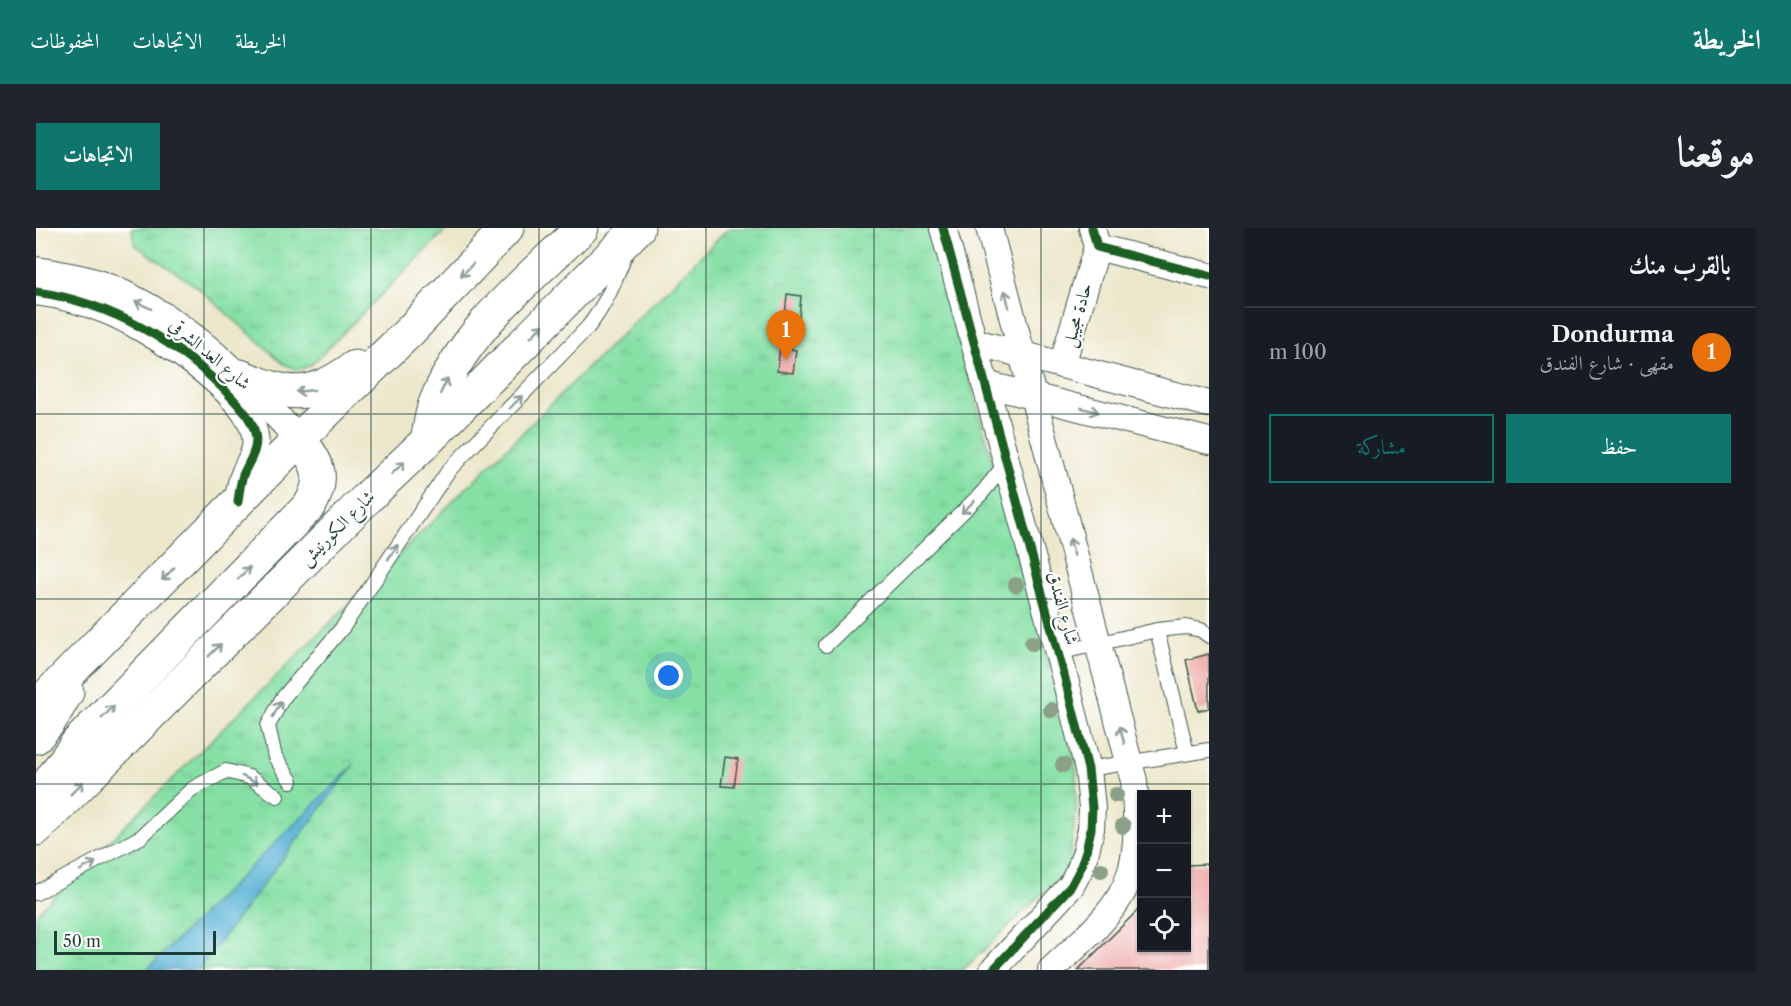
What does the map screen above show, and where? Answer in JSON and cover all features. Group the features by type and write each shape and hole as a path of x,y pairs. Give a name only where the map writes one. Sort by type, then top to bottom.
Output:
{"main road":[{"path":"36,707 79,666 320,418 409,332 507,228"},
{"path":"427,441 435,405 450,373 475,336 496,311 582,228"},
{"name":"شارع الكورنيش","path":"36,829 636,230"},
{"path":"240,376 281,392 313,391 338,379 409,332"},
{"path":"36,809 50,781 78,742 310,505 317,494 318,468 312,454 300,441"},
{"path":"36,737 49,722 66,694 79,666"}],"street":[{"name":"شارع الفندق","path":"943,228 1088,769 1092,808 1091,830 1080,869 1071,886 996,969"},
{"name":"شارع الفندق","path":"989,228 1130,763 1137,815 1132,868 1122,894 1104,918 1052,970"},
{"name":"حادة مجيبل","path":"975,342 1062,365 1094,238"},
{"path":"1094,238 1209,276"},
{"name":"شارع العد الشرقي","path":"36,270 94,282 161,314 194,335 240,376 300,441"},
{"name":"شارع العد الشرقي","path":"36,292 74,300 107,311 147,330 223,388 252,422 255,434 255,451 243,475 238,502"},
{"path":"1062,365 1209,404"},
{"path":"985,384 1209,441"}],"lane":[{"path":"291,781 275,757 268,726 282,699 343,627 449,470 600,312 609,298 636,230"},
{"path":"826,645 982,493 1006,463"},
{"path":"1058,653 1157,630 1186,627 1201,630 1209,636"},
{"path":"1157,630 1187,753"},
{"path":"1088,769 1209,750"},
{"path":"36,893 141,837 192,789 226,771 249,777 277,796"}],"green space":[{"path":"132,228 448,228 310,366 298,370 284,364 197,287 134,244"},
{"path":"729,228 928,228 1076,764 1076,812 1068,869 963,970 36,970 36,914"}],"water":[{"path":"354,765 198,970 146,970"}],"building":[{"path":"787,294 801,296 799,318 785,316"},
{"path":"780,347 796,350 793,373 777,371"},
{"path":"1209,654 1209,708 1198,711 1186,660"},
{"path":"725,757 738,759 734,787 721,786"},
{"path":"1209,864 1209,970 1078,970 1137,911 1137,952 1191,952 1191,865"}],"cycle path":[{"path":"943,228 1063,671 1088,769 1092,808 1091,829 1086,851 1071,886 993,970"},
{"path":"1092,228 1097,247 1209,276"},
{"path":"36,292 91,305 144,329 192,360 233,399 249,419 256,439 253,455 242,478 238,502"}],"place":[{"name":"Dondurma","path":"786,360"}]}
